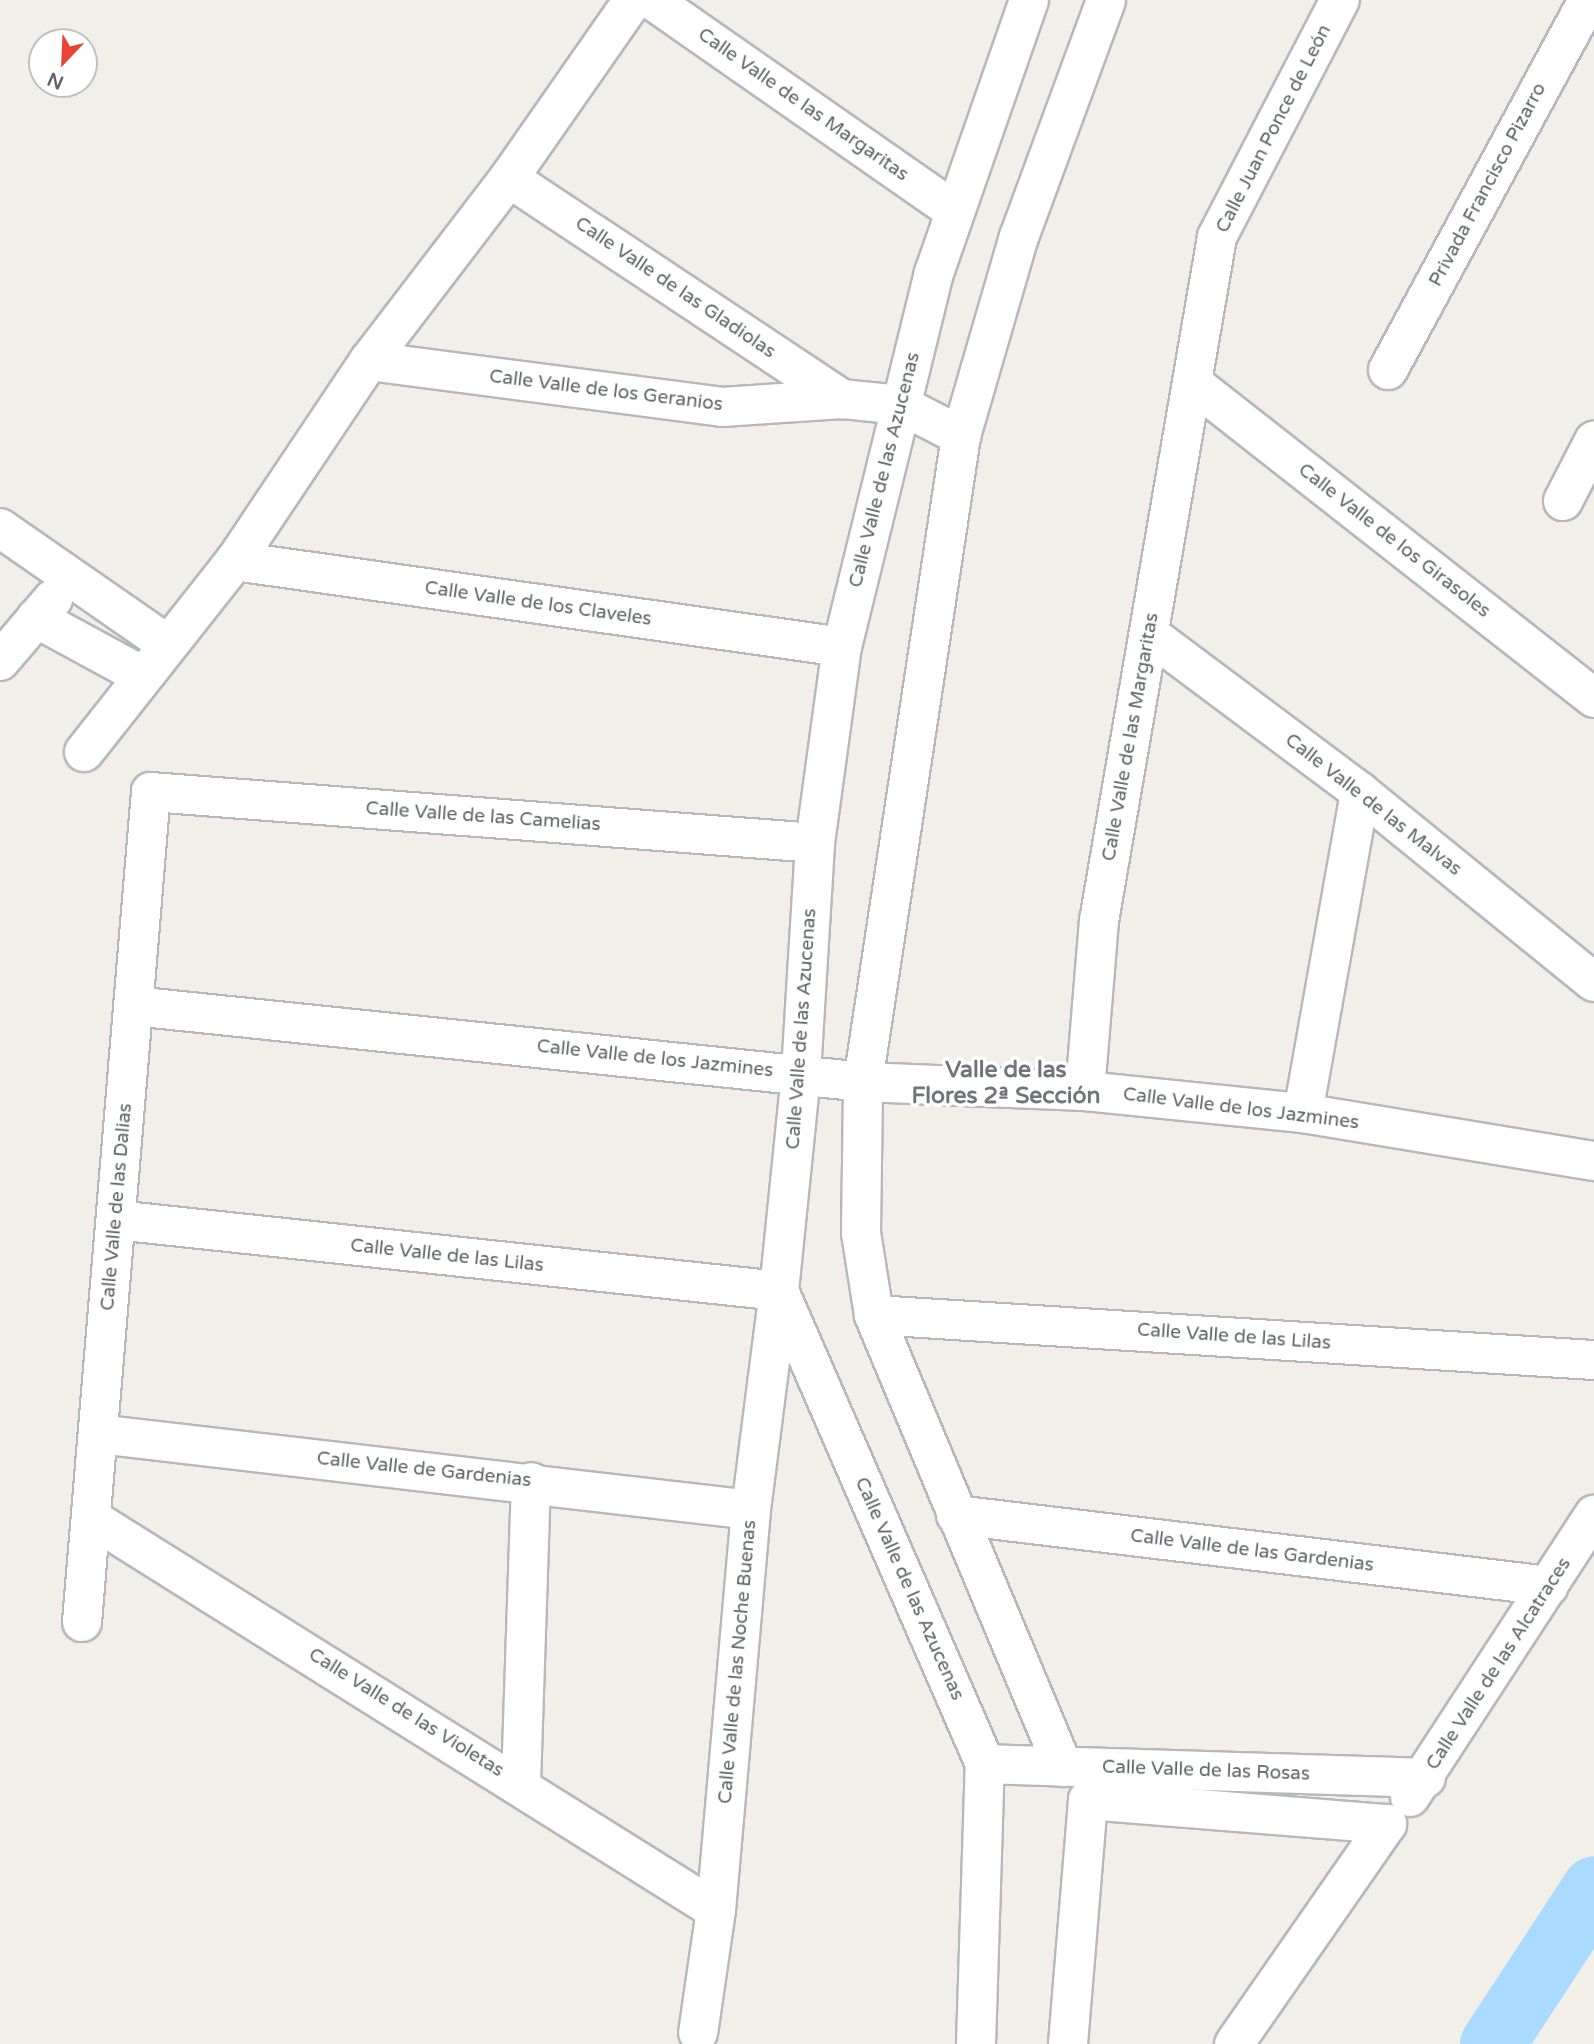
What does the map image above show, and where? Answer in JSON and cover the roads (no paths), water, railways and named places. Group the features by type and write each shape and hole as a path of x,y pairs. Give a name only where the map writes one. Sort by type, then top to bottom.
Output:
{"street":[{"path":"84,752 235,561 369,361 509,178 633,0"},
{"name":"Calle Valle de las Margaritas","path":"652,0 954,211"},
{"name":"Calle Valle de las Azucenas","path":"976,2044 985,1764 779,1291 801,1073 815,843 842,647 901,405 954,211 1029,0"},
{"path":"1063,1767 874,1315 861,1233 863,1082 961,436 1019,237 1106,0"},
{"name":"Calle Juan Ponce de León","path":"1195,385 1217,237 1340,0"},
{"name":"Privada Francisco Pizarro","path":"1388,370 1588,0"},
{"name":"Calle Valle de las Gladiolas","path":"509,178 842,399"},
{"name":"Calle Valle de los Geranios","path":"369,361 722,407 842,399 901,405 961,436"},
{"name":"Calle Valle de las Margaritas","path":"1085,1091 1099,921 1195,385"},
{"name":"Calle Valle de los Girasoles","path":"1195,385 1594,698"},
{"path":"1563,501 1594,441"},
{"path":"0,528 70,580 167,644"},
{"name":"Calle Valle de los Claveles","path":"235,561 842,647"},
{"path":"0,661 70,580"},
{"path":"36,618 143,676"},
{"name":"Calle Valle de las Malvas","path":"1149,635 1360,792 1594,982"},
{"name":"Calle Valle de las Camelias","path":"151,792 815,843"},
{"name":"Calle Valle de las Dalias","path":"82,1622 94,1520 98,1434 151,792"},
{"path":"1303,1113 1360,792"},
{"name":"Calle Valle de los Jazmines","path":"133,1006 801,1073 863,1082 1085,1091 1303,1113 1594,1161"},
{"name":"Calle Valle de las Lilas","path":"116,1220 779,1291"},
{"name":"Calle Valle de las Noche Buenas","path":"698,2033 716,1909 751,1510 779,1291"},
{"name":"Calle Valle de las Lilas","path":"874,1315 1594,1360"},
{"name":"Calle Valle de Gardenias","path":"98,1434 531,1482 751,1510"},
{"path":"521,1783 531,1482"},
{"name":"Calle Valle de las Gardenias","path":"956,1515 1549,1586"},
{"name":"Calle Valle de las Alcatraces","path":"1234,2044 1387,1824 1426,1778 1594,1515"},
{"name":"Calle Valle de las Violetas","path":"94,1520 521,1783 716,1909"},
{"name":"Calle Valle de las Rosas","path":"985,1764 1426,1778"},
{"path":"1068,2044 1088,1800 1387,1824"}],"waterway":[{"path":"1492,2044 1594,1888"}],"district":[{"name":"Valle de las Flores 2ª Sección","path":"1006,1083"}]}
